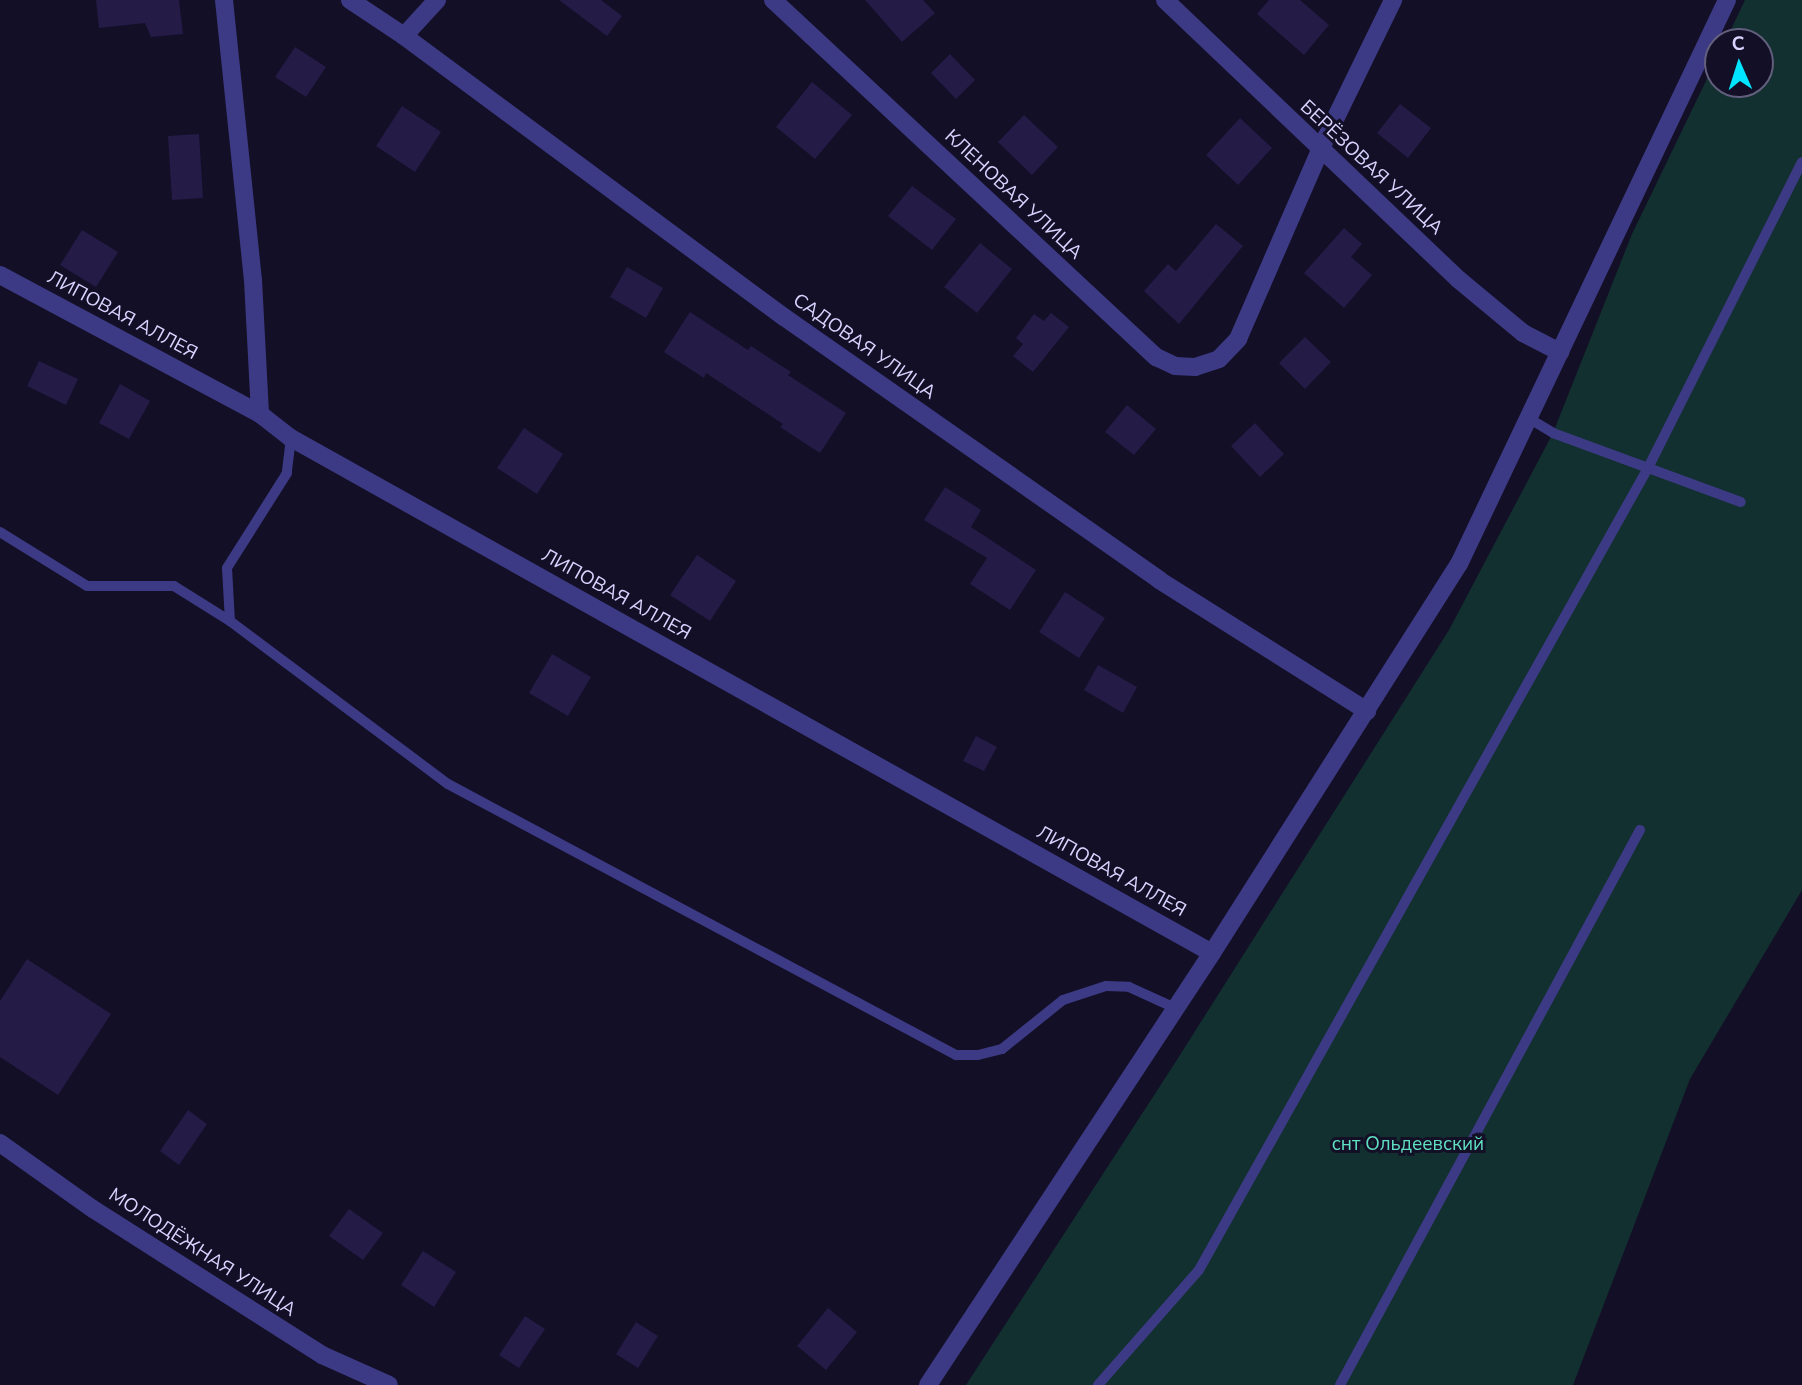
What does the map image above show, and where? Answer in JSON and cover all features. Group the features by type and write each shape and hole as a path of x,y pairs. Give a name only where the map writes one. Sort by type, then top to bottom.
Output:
{"street":[{"path":"224,0 253,280 260,414"},
{"name":"САДОВАЯ УЛИЦА","path":"350,0 404,36 784,317 1148,572 1367,711"},
{"path":"404,36 438,0"},
{"name":"КЛЕНОВАЯ УЛИЦА","path":"773,0 1156,357 1175,366 1195,367 1219,359 1238,339 1320,150"},
{"name":"БЕРЁЗОВАЯ УЛИЦА","path":"1165,0 1320,150 1495,310 1523,333 1560,352"},
{"path":"1320,150 1393,0"},
{"path":"928,1385 1212,953 1459,564 1727,0"},
{"name":"ЛИПОВАЯ АЛЛЕЯ","path":"0,275 260,414 291,438 1212,953"},
{"name":"МОЛОДЁЖНАЯ УЛИЦА","path":"0,1143 93,1209 322,1355 389,1385"}],"lane":[{"path":"1098,1385 1199,1270 1649,466 1802,162"},
{"path":"1530,419 1553,433 1741,502"},
{"path":"230,621 228,568 287,474 291,438"},
{"path":"0,532 87,586 174,586 230,621 448,784 956,1055 978,1055 1002,1049 1063,1000 1106,986 1129,987 1175,1009"},
{"path":"1340,1385 1640,831"}],"green space":[{"name":"снт Ольдеевский","path":"1745,0 1802,0 1802,890 1690,1079 1573,1385 966,1385 1173,1066 1449,630 1553,433 1632,234 1704,85 1704,98 1774,98 1774,28 1732,28"}],"building":[{"path":"96,0 179,0 183,34 151,37 145,23 99,28"},
{"path":"559,0 601,0 622,16 607,36"},
{"path":"865,0 923,0 935,13 902,42"},
{"path":"1269,0 1300,0 1329,25 1304,55 1257,14"},
{"path":"295,47 326,67 306,97 275,77"},
{"path":"950,54 975,80 956,99 931,73"},
{"path":"812,82 852,115 815,159 776,127"},
{"path":"1400,104 1431,128 1408,158 1377,133"},
{"path":"402,106 441,132 415,172 376,146"},
{"path":"1024,115 1058,147 1032,175 998,142"},
{"path":"1240,118 1272,148 1238,185 1206,155"},
{"path":"199,134 203,198 172,200 168,136"},
{"path":"912,186 956,219 932,250 888,216"},
{"path":"1216,224 1243,246 1179,324 1144,291 1168,264 1176,271"},
{"path":"1344,228 1362,244 1351,257 1372,275 1344,308 1304,273"},
{"path":"82,230 118,252 96,287 60,265"},
{"path":"980,243 1012,269 977,313 944,287"},
{"path":"627,267 663,288 646,318 610,297"},
{"path":"690,312 748,350 751,346 791,372 788,375 846,413 820,453 780,427 783,424 706,373 704,378 664,352"},
{"path":"1051,313 1069,327 1033,372 1013,356 1023,344 1016,338 1034,314 1044,321"},
{"path":"1305,337 1331,362 1305,389 1279,363"},
{"path":"39,361 78,379 66,405 27,386"},
{"path":"120,384 150,401 129,439 99,423"},
{"path":"1127,405 1156,429 1134,455 1105,432"},
{"path":"1255,423 1284,454 1260,477 1231,446"},
{"path":"524,428 563,454 537,494 497,468"},
{"path":"945,487 981,510 971,527 1036,570 1010,610 970,584 987,558 924,520"},
{"path":"697,555 736,581 710,621 670,595"},
{"path":"1065,592 1105,618 1079,658 1039,632"},
{"path":"552,654 591,677 568,716 529,693"},
{"path":"1098,665 1137,687 1123,713 1084,690"},
{"path":"976,736 997,747 984,771 963,761"},
{"path":"27,959 111,1014 58,1095 0,1057 0,1001"},
{"path":"188,1110 207,1124 179,1165 160,1151"},
{"path":"349,1209 383,1233 363,1260 329,1236"},
{"path":"423,1251 456,1272 434,1307 401,1285"},
{"path":"828,1308 857,1332 826,1370 797,1346"},
{"path":"525,1316 545,1329 519,1368 499,1355"},
{"path":"636,1322 658,1336 638,1368 616,1354"}]}
